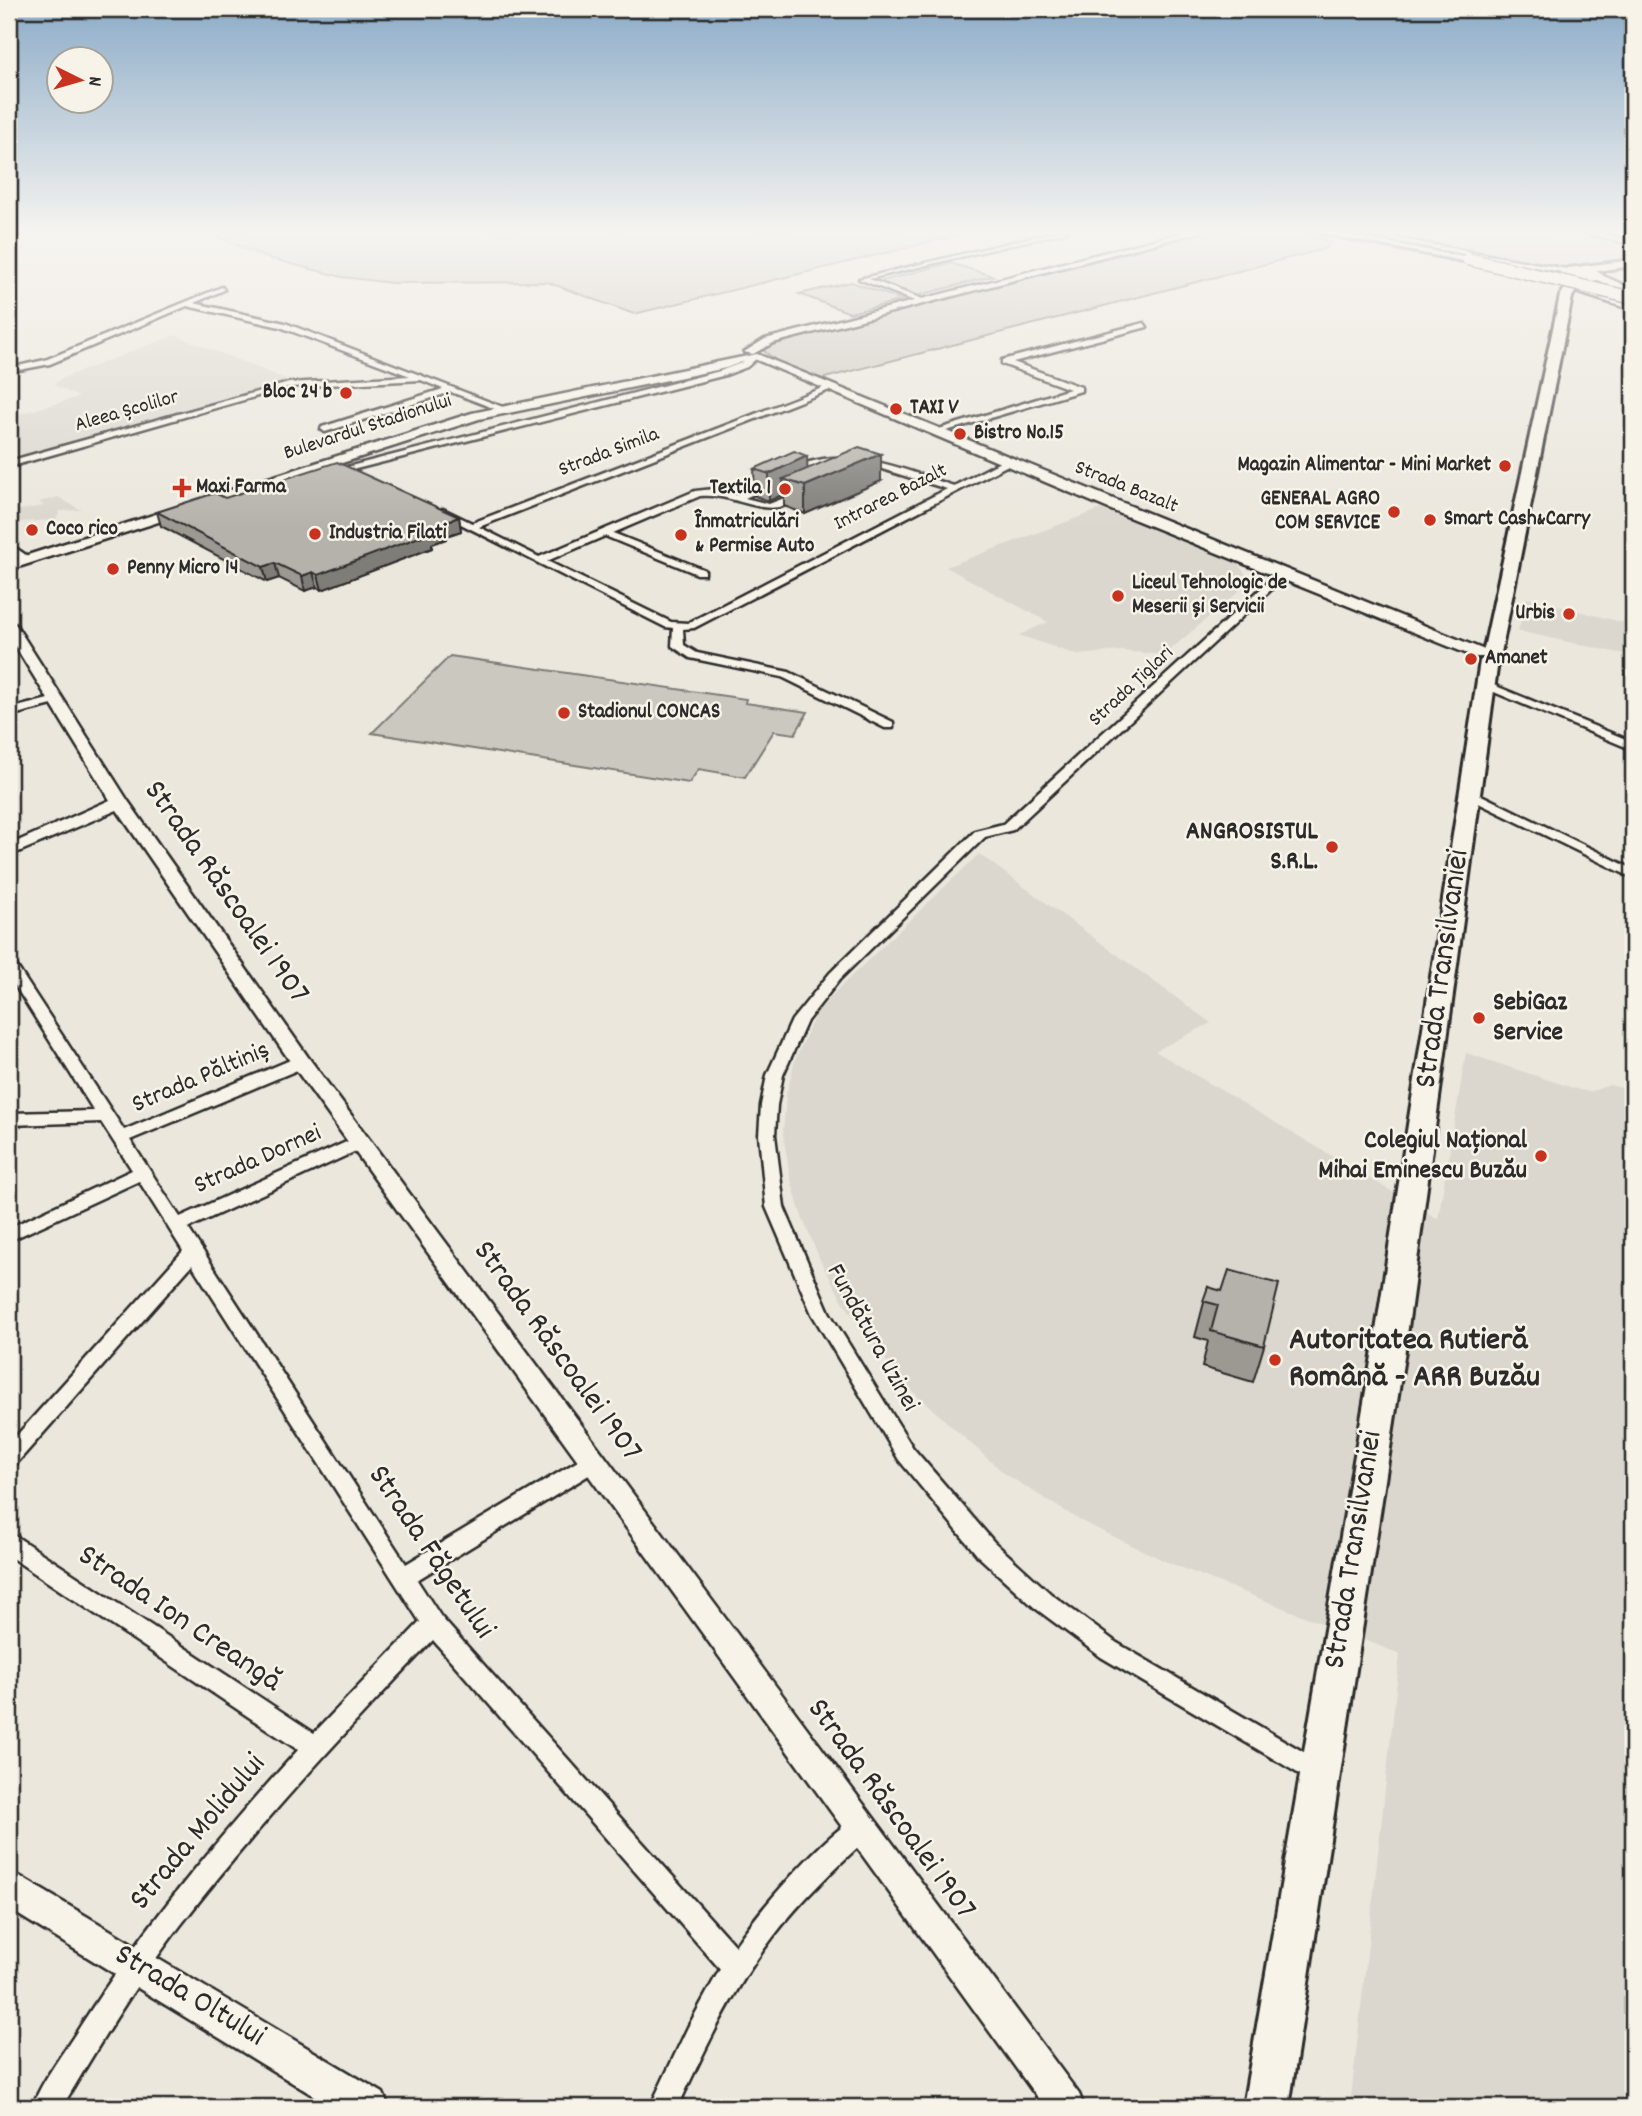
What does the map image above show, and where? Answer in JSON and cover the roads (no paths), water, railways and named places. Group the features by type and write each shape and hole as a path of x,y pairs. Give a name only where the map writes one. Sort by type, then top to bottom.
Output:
{"main road":[{"name":"Strada Transilvaniei","path":"1266,2107 1318,1773 1389,1350 1487,663 1566,330"},
{"name":"Strada Bazalt","path":"751,354 828,389 1283,574 1487,663"},
{"name":"Bulevardul Stadionului","path":"9,566 16,555 336,462 499,407 751,354"},
{"name":"Strada Oltului","path":"9,1888 369,2107"}],"street":[{"path":"9,370 47,362 125,330"},
{"path":"292,330 499,407"},
{"path":"336,462 723,373 744,365 751,354 831,330"},
{"path":"933,432 1078,389 1005,362 1126,330"},
{"name":"Aleea Școlilor","path":"9,464 289,385 422,378"},
{"path":"325,429 451,389"},
{"name":"Strada Simila","path":"473,526 828,389"},
{"path":"737,498 795,472 835,460 852,460 952,488"},
{"path":"336,462 360,474"},
{"name":"Intrarea Bazalt","path":"680,626 701,623 952,488 1007,462"},
{"path":"795,472 806,476"},
{"path":"540,559 698,493 714,492 770,507 819,487"},
{"path":"436,509 669,625 680,626 678,646 694,656 785,674 889,725"},
{"path":"603,532 701,572"},
{"name":"Strada Țiglari","path":"1008,827 1283,574"},
{"name":"Strada Răscoalei 1907","path":"10,629 120,802 301,1062 1066,2107"},
{"path":"1487,663 1633,746"},
{"path":"9,713 55,701"},
{"path":"1469,793 1633,874"},
{"path":"9,851 120,802"},
{"name":"Fundătura Uzinei","path":"1008,827 980,834 835,976 800,1020 775,1075 769,1105 767,1135 775,1207 821,1314 906,1454 986,1549 1043,1601 1109,1650 1318,1773"},
{"name":"Strada Făgetului","path":"9,965 405,1576 433,1624 736,1967"},
{"name":"Strada Păltiniș","path":"120,1138 301,1062"},
{"path":"9,1119 105,1116"},
{"name":"Strada Dornei","path":"178,1225 361,1142"},
{"path":"9,1235 142,1173"},
{"path":"9,1458 194,1251"},
{"path":"405,1576 595,1461"},
{"name":"Strada Ion Creangă","path":"9,1545 314,1747"},
{"name":"Strada Molidului","path":"46,2107 136,1964 190,1893 314,1747 433,1624"},
{"path":"664,2107 736,1967 767,1924 813,1871 860,1827"}],"place":[{"name":"Bloc 24 b","path":"346,393"},
{"name":"TAXI V","path":"896,409"},
{"name":"Bistro No.15","path":"960,434"},
{"name":"Magazin Alimentar - Mini Market","path":"1505,466"},
{"name":"Maxi Farma","path":"182,488"},
{"name":"Textila 1","path":"785,489"},
{"name":"GENERAL AGRO COM SERVICE","path":"1394,512"},
{"name":"Smart Cash&Carry","path":"1430,520"},
{"name":"Coco rico","path":"32,530"},
{"name":"Industria Filati","path":"315,534"},
{"name":"Înmatriculări & Permise Auto","path":"681,535"},
{"name":"Penny Micro 14","path":"113,569"},
{"name":"Liceul Tehnologic de Meserii și Servicii","path":"1118,596"},
{"name":"Urbis","path":"1569,614"},
{"name":"Amanet","path":"1471,659"},
{"name":"Stadionul CONCAS","path":"564,713"},
{"name":"ANGROSISTUL S.R.L.","path":"1332,847"},
{"name":"SebiGaz Service","path":"1479,1018"},
{"name":"Colegiul Național Mihai Eminescu Buzău","path":"1541,1156"},
{"name":"Autoritatea Rutieră Română - ARR Buzău","path":"1275,1360"}]}
